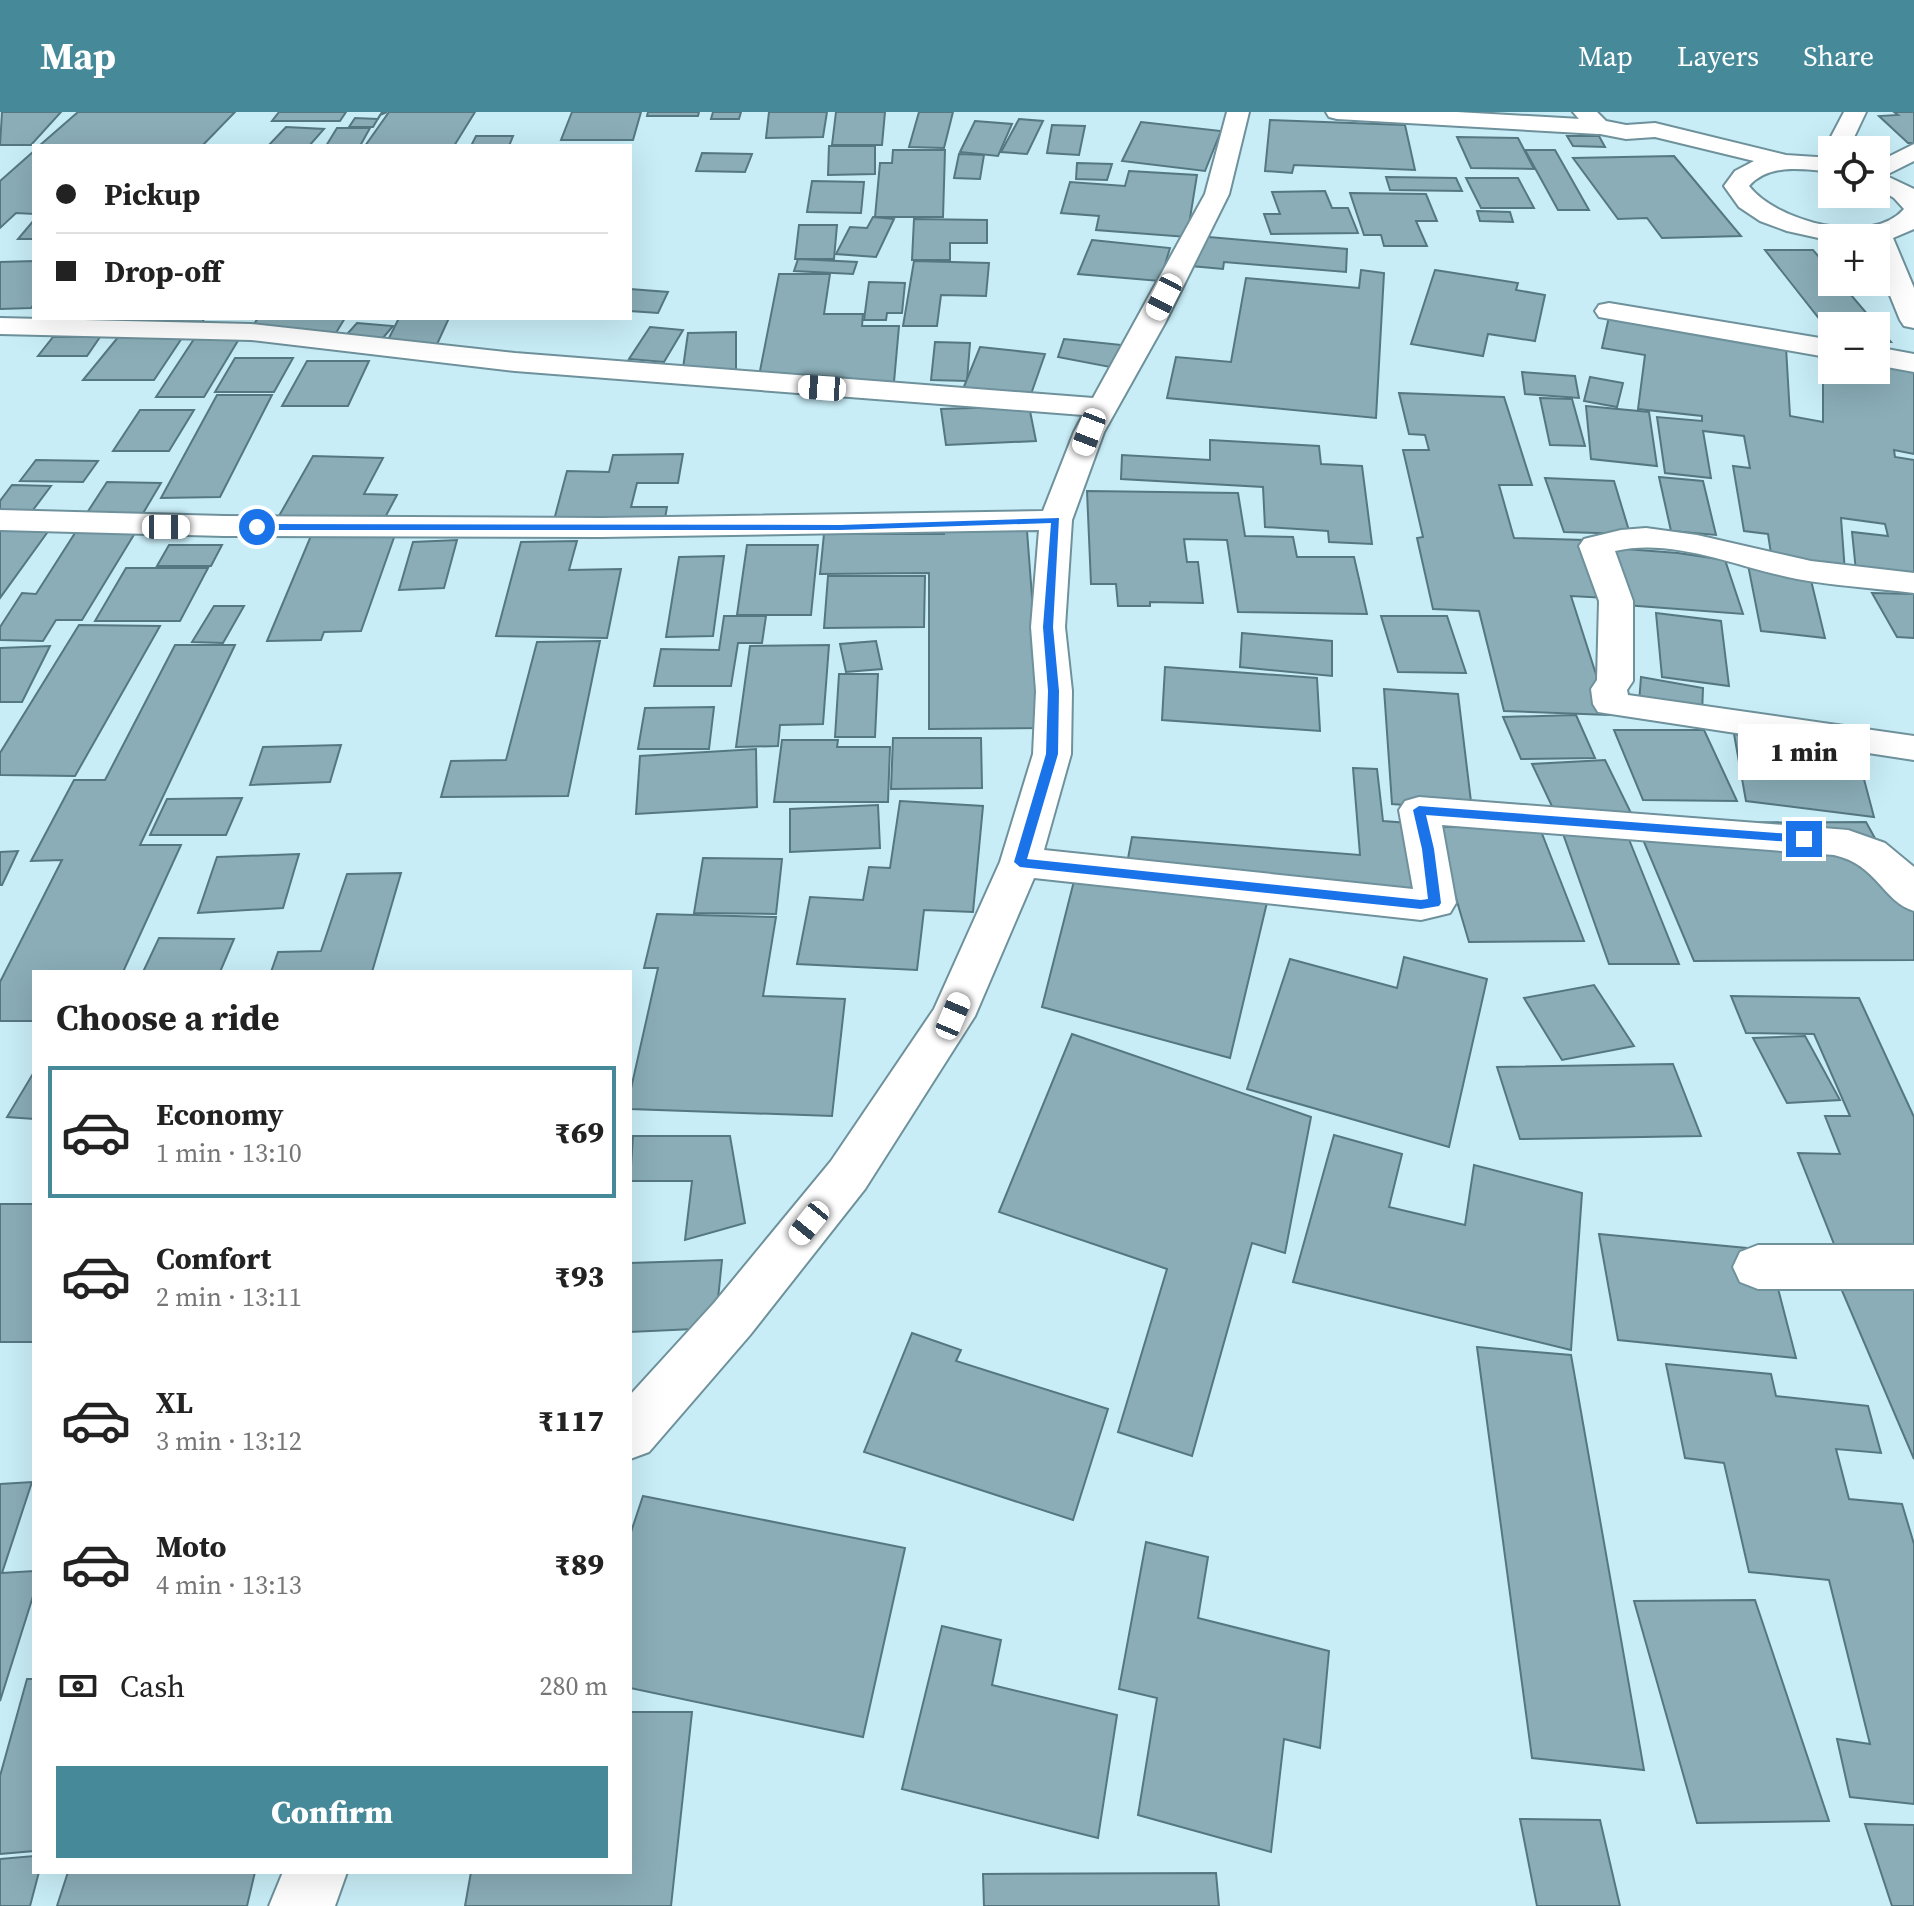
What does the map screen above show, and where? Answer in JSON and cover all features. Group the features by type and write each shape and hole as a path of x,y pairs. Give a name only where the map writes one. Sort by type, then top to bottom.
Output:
{"street":[{"path":"632,1432 732,1319 848,1175 953,1016 1020,862 1052,754 1054,691 1048,627 1056,520 1089,432 1151,323 1217,194 1238,112"},
{"path":"1337,112 1591,120 1626,132 1641,143 1742,175"},
{"path":"1843,136 1855,112"},
{"path":"1626,132 1655,130 1788,163"},
{"path":"1890,151 1914,150"},
{"path":"1890,166 1914,150"},
{"path":"1818,160 1760,167 1742,175 1736,186 1741,198 1757,212 1783,223 1818,231"},
{"path":"1890,184 1909,197 1914,206"},
{"path":"1890,231 1912,220 1914,213"},
{"path":"1890,263 1914,320"},
{"path":"1609,311 1818,347"},
{"path":"0,326 251,332 515,362 1103,408"},
{"path":"1890,359 1914,363"},
{"path":"0,520 152,527 669,528 840,527 1056,520"},
{"path":"1914,583 1797,569 1658,537 1626,539 1596,546 1616,601 1615,681 1609,689 1611,704 1914,748"},
{"path":"1020,862 1421,905 1435,903 1419,810 1834,841 1861,846 1880,856 1914,896"},
{"path":"1758,1267 1914,1267"},
{"path":"302,1906 314,1874"}],"building":[{"path":"2,112 61,112 31,145 0,145"},
{"path":"78,112 235,112 204,144 41,144"},
{"path":"279,112 346,112 340,121 272,121"},
{"path":"389,112 475,112 455,144 366,144"},
{"path":"572,112 641,112 633,140 561,140"},
{"path":"648,112 699,112 698,116 647,116"},
{"path":"713,112 741,112 739,119 711,119"},
{"path":"769,112 827,112 823,137 766,138"},
{"path":"836,112 885,112 882,145 832,145"},
{"path":"919,112 953,112 944,148 909,147"},
{"path":"1894,112 1914,112 1914,143 1908,143 1879,116 1898,115"},
{"path":"355,118 378,119 373,127 349,127"},
{"path":"1019,119 1043,121 1027,154 1001,152"},
{"path":"1270,120 1405,125 1415,170 1294,165 1292,173 1265,171"},
{"path":"975,121 1012,124 998,156 960,152"},
{"path":"1141,122 1221,131 1205,171 1122,161"},
{"path":"1052,125 1085,126 1079,155 1047,153"},
{"path":"286,127 324,129 311,144 270,144"},
{"path":"337,128 370,128 361,144 327,144"},
{"path":"476,136 513,136 510,144 472,144"},
{"path":"1567,136 1599,136 1605,147 1573,146"},
{"path":"1457,137 1518,138 1534,169 1471,168"},
{"path":"829,146 875,146 875,174 828,175"},
{"path":"893,150 945,150 943,217 875,217 880,163 892,163"},
{"path":"1525,150 1555,150 1589,210 1558,210"},
{"path":"32,153 32,214 16,213 0,228 0,181"},
{"path":"702,153 752,154 745,172 696,171"},
{"path":"959,154 984,155 980,179 954,178"},
{"path":"1674,156 1741,236 1662,238 1647,218 1618,219 1573,158"},
{"path":"1077,163 1112,164 1107,180 1076,179"},
{"path":"1129,171 1197,175 1187,237 1096,230 1099,216 1061,213 1070,182 1125,186"},
{"path":"1386,177 1456,178 1462,191 1390,190"},
{"path":"1466,178 1518,178 1534,208 1481,208"},
{"path":"812,181 864,182 861,213 807,212"},
{"path":"1325,191 1332,208 1348,208 1358,233 1271,234 1264,214 1280,214 1272,192"},
{"path":"1350,193 1426,194 1437,221 1416,221 1427,246 1384,246 1381,235 1364,235"},
{"path":"1477,211 1510,212 1513,222 1480,221"},
{"path":"873,217 894,219 876,257 836,254 850,227 867,228"},
{"path":"914,219 987,220 987,243 950,243 950,260 912,260"},
{"path":"32,222 32,239 18,239"},
{"path":"799,225 837,225 834,259 795,259"},
{"path":"1197,236 1347,249 1346,272 1224,262 1223,269 1191,266"},
{"path":"1092,240 1170,248 1160,281 1078,274"},
{"path":"1765,250 1813,250 1818,256 1818,296 1852,296 1866,312 1818,312 1818,317"},
{"path":"798,259 857,262 853,274 794,271"},
{"path":"32,261 31,308 0,309 0,262"},
{"path":"914,261 989,263 986,296 941,295 937,326 903,326"},
{"path":"1361,270 1384,273 1376,418 1167,398 1176,357 1231,362 1246,278 1359,288"},
{"path":"1435,270 1518,283 1516,290 1545,295 1535,341 1488,334 1483,356 1411,344"},
{"path":"779,274 830,274 824,314 863,314 862,326 899,326 894,382 758,381"},
{"path":"869,282 905,283 902,313 887,313 886,320 864,320"},
{"path":"632,289 668,292 658,313 632,311"},
{"path":"1609,317 1786,347 1790,416 1823,422 1823,384 1890,384 1890,367 1914,371 1914,454 1894,450 1895,457 1914,460 1914,580 1856,571 1852,532 1888,536 1885,524 1841,518 1845,572 1772,560 1768,534 1744,531 1733,466 1750,468 1744,436 1703,431 1711,478 1665,473 1657,417 1702,421 1702,416 1638,409 1645,355 1602,348"},
{"path":"148,320 204,320 202,322"},
{"path":"257,320 344,320 331,341 247,335"},
{"path":"398,320 448,320 433,353 382,352"},
{"path":"357,323 393,326 377,345 340,342"},
{"path":"650,327 683,330 664,362 629,359"},
{"path":"736,332 736,373 682,375 688,333"},
{"path":"119,336 182,338 154,380 83,380"},
{"path":"53,337 100,337 87,356 38,356"},
{"path":"194,339 239,339 204,397 156,397"},
{"path":"1064,339 1122,345 1110,367 1058,357"},
{"path":"935,342 970,343 967,381 931,380"},
{"path":"980,347 1045,354 1030,397 963,389"},
{"path":"235,358 293,358 274,392 215,392"},
{"path":"307,361 369,361 348,406 282,406"},
{"path":"1522,372 1575,376 1579,398 1525,394"},
{"path":"1590,377 1623,383 1617,407 1584,401"},
{"path":"1399,393 1504,397 1532,485 1499,485 1514,538 1586,540 1607,598 1571,596 1609,715 1504,711 1479,611 1433,609 1417,538 1423,537 1403,450 1429,450 1425,435 1409,434"},
{"path":"217,395 272,395 220,497 161,498"},
{"path":"1540,398 1572,399 1585,446 1550,445"},
{"path":"1029,406 1036,441 946,445 941,409"},
{"path":"1586,406 1649,412 1657,466 1591,459"},
{"path":"140,410 194,410 169,451 113,451"},
{"path":"1210,440 1319,446 1321,464 1362,466 1372,544 1329,542 1328,531 1265,527 1263,487 1121,479 1122,455 1210,460"},
{"path":"683,454 678,483 637,483 631,507 667,507 664,524 554,520 567,471 609,472 613,455"},
{"path":"313,456 383,458 364,494 397,495 381,525 275,523"},
{"path":"36,460 98,461 83,482 20,481"},
{"path":"1659,477 1703,481 1716,535 1671,531"},
{"path":"1545,478 1614,481 1630,534 1564,532"},
{"path":"107,482 161,483 139,520 83,519"},
{"path":"12,485 51,486 27,518 57,519 0,598 0,501"},
{"path":"1087,491 1238,493 1245,536 1293,537 1297,557 1354,557 1367,614 1238,612 1227,540 1184,539 1187,562 1198,562 1203,603 1150,602 1150,606 1118,606 1116,584 1091,584"},
{"path":"397,529 361,631 324,632 321,640 267,641 313,531"},
{"path":"944,531 1027,531 1042,728 929,729 929,573 820,574 824,534 944,534"},
{"path":"75,533 135,533 82,620 56,620 43,641 0,640 0,627 22,593 36,594"},
{"path":"457,540 444,588 399,590 413,542"},
{"path":"577,541 569,570 621,569 607,638 496,636 521,542"},
{"path":"169,545 222,545 211,566 157,566"},
{"path":"747,545 818,545 811,615 737,615"},
{"path":"1612,548 1725,560 1743,614 1625,605"},
{"path":"724,556 713,636 666,637 679,557"},
{"path":"1748,565 1809,572 1825,638 1761,631"},
{"path":"126,568 208,568 180,621 95,621"},
{"path":"828,576 925,576 924,627 824,628"},
{"path":"1872,593 1914,594 1914,638 1897,637"},
{"path":"214,606 244,606 223,643 192,642"},
{"path":"1656,613 1721,621 1729,686 1662,677"},
{"path":"724,616 766,616 762,643 738,643 731,686 654,686 661,649 719,650"},
{"path":"1381,616 1447,616 1466,673 1398,672"},
{"path":"79,625 160,626 75,776 0,775 0,753"},
{"path":"1242,633 1332,641 1332,676 1240,667"},
{"path":"600,641 568,796 441,797 451,761 506,760 537,642"},
{"path":"876,641 882,669 846,672 840,644"},
{"path":"175,645 235,645 140,845 181,845 124,970 32,970 32,1021 0,1021 0,982 62,860 31,861 74,780 105,780"},
{"path":"829,645 823,724 780,725 778,746 736,747 750,646"},
{"path":"50,646 22,702 0,702 0,648"},
{"path":"1165,667 1317,678 1320,731 1162,720"},
{"path":"839,674 878,674 875,737 835,737"},
{"path":"1641,677 1703,688 1702,714 1639,703"},
{"path":"1384,689 1458,694 1472,810 1392,804"},
{"path":"714,707 709,749 638,749 645,708"},
{"path":"1576,715 1595,758 1521,759 1503,717"},
{"path":"1614,730 1704,730 1737,801 1643,800"},
{"path":"1734,734 1856,749 1874,817 1746,801"},
{"path":"893,738 981,738 982,788 891,789"},
{"path":"782,740 838,740 837,747 890,747 888,802 774,802"},
{"path":"341,745 330,782 250,785 263,747"},
{"path":"756,749 757,807 636,814 640,756"},
{"path":"1605,760 1632,815 1558,819 1532,764"},
{"path":"1353,768 1377,769 1383,821 1409,823 1420,894 1126,869 1132,837 1360,855"},
{"path":"242,798 226,835 150,835 167,799"},
{"path":"900,801 983,806 973,912 924,910 917,970 797,964 810,897 863,900 869,867 890,868"},
{"path":"878,805 880,848 790,852 790,809"},
{"path":"1866,822 1914,909 1914,960 1694,961 1636,823"},
{"path":"1539,826 1584,941 1469,942 1435,827"},
{"path":"1624,827 1679,964 1609,964 1561,828"},
{"path":"18,851 2,885 0,885 0,852"},
{"path":"299,854 283,908 198,913 217,857"},
{"path":"703,858 782,859 776,914 694,913"},
{"path":"401,873 373,970 272,970 278,952 321,951 347,874"},
{"path":"1076,873 1269,894 1230,1058 1042,1007"},
{"path":"657,914 776,917 763,996 845,999 832,1116 632,1109 632,1084 658,968 644,968"},
{"path":"159,938 234,939 221,970 144,970"},
{"path":"1404,957 1487,979 1449,1147 1247,1089 1290,959 1397,988"},
{"path":"1594,985 1634,1046 1562,1060 1524,998"},
{"path":"1731,996 1859,998 1914,1117 1914,1245 1834,1244 1798,1153 1840,1154 1825,1116 1850,1116 1814,1034 1746,1033"},
{"path":"1072,1034 1311,1117 1285,1253 1252,1243 1192,1456 1118,1432 1167,1269 999,1212"},
{"path":"1805,1036 1840,1100 1787,1103 1753,1038"},
{"path":"1673,1064 1701,1136 1520,1139 1497,1067"},
{"path":"32,1075 32,1119 7,1117"},
{"path":"1334,1135 1402,1154 1389,1207 1465,1225 1474,1165 1582,1193 1571,1350 1293,1282"},
{"path":"633,1136 730,1136 745,1223 685,1240 692,1181 632,1181"},
{"path":"0,1204 32,1204 32,1342 0,1342"},
{"path":"1599,1234 1768,1250 1796,1358 1618,1340"},
{"path":"722,1260 715,1328 632,1332 632,1263"},
{"path":"1914,1285 1914,1459 1840,1286"},
{"path":"912,1333 961,1350 956,1361 1108,1409 1073,1520 864,1452"},
{"path":"1477,1347 1571,1355 1644,1770 1532,1758"},
{"path":"1666,1364 1771,1374 1776,1396 1868,1406 1881,1453 1836,1449 1849,1499 1902,1504 1914,1544 1914,1804 1850,1797 1837,1739 1870,1744 1829,1580 1749,1572 1724,1463 1685,1458"},
{"path":"32,1482 2,1573 32,1571 32,1599 0,1701 0,1484"},
{"path":"643,1496 905,1548 863,1737 632,1688 632,1529"},
{"path":"1146,1542 1208,1557 1198,1618 1329,1651 1320,1748 1284,1739 1271,1852 1138,1815 1157,1698 1119,1689"},
{"path":"1755,1600 1829,1821 1697,1823 1634,1601"},
{"path":"942,1626 1001,1640 992,1685 1117,1715 1098,1838 902,1789"},
{"path":"27,1679 32,1679 32,1851 0,1854 0,1776"},
{"path":"632,1712 692,1712 671,1906 465,1906 471,1874 632,1874"},
{"path":"1520,1819 1600,1820 1620,1906 1537,1906"},
{"path":"1865,1824 1914,1825 1914,1906 1892,1906"},
{"path":"32,1856 32,1874 38,1874 30,1906 0,1906 0,1859"},
{"path":"1216,1873 1219,1906 984,1906 983,1874"},
{"path":"67,1874 255,1874 247,1906 57,1906"}],"route":[{"path":"257,527 840,527 1056,520 1048,627 1054,691 1052,754 1020,862 1421,905 1435,903 1419,810 1804,839"}]}
